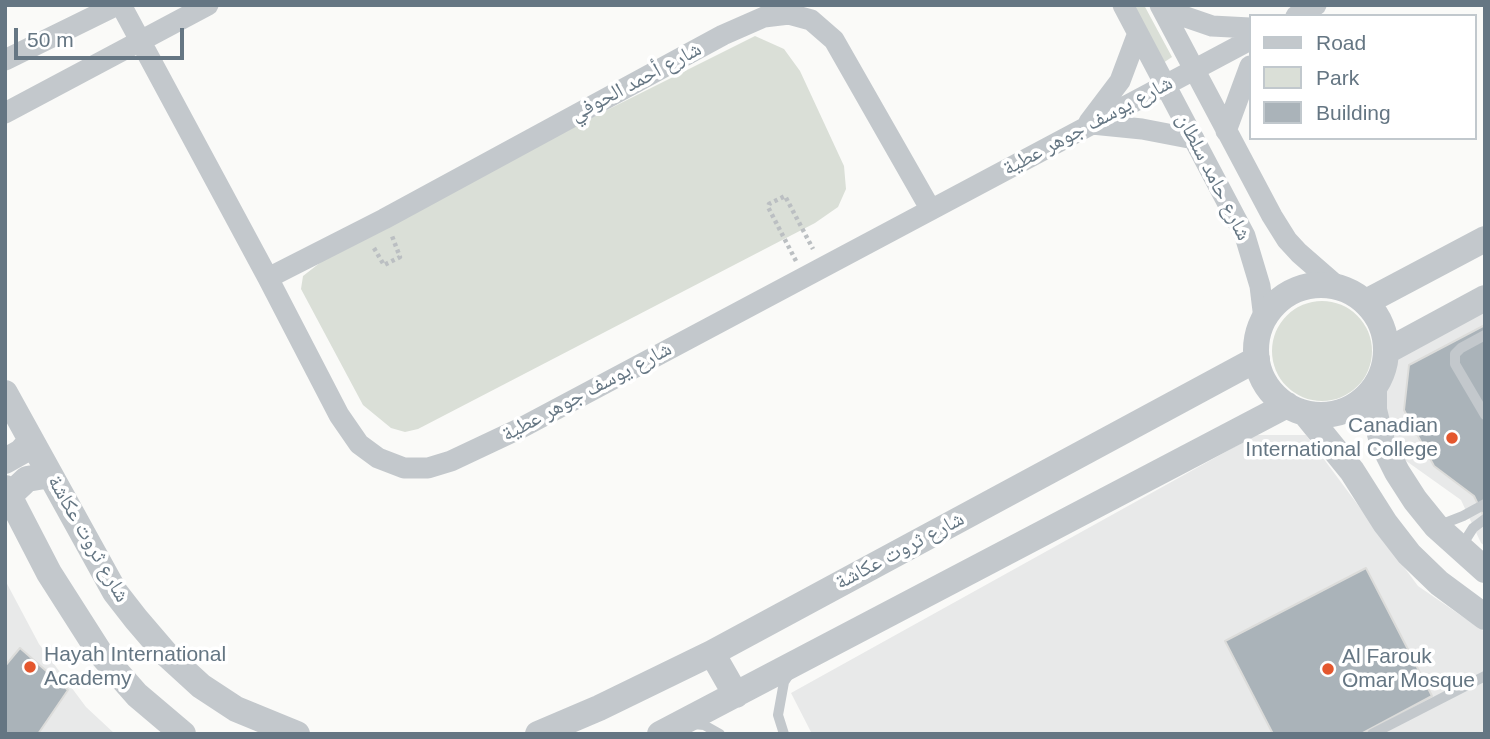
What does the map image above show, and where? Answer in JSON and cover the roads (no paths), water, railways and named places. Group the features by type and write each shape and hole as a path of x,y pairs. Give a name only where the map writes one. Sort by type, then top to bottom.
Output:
{"street":[{"name":"شارع يوسف جوهر عطية","path":"119,5 268,278 339,415 359,444 378,458 404,468 428,468 451,461 521,428 1248,41"},
{"path":"5,60 119,5"},
{"path":"5,113 208,5"},
{"name":"شارع حامد سلطان","path":"1123,5 1245,236 1260,286 1264,319"},
{"name":"شارع حامد سلطان","path":"1160,5 1287,240 1338,287"},
{"path":"1166,5 1180,15 1212,26 1248,28"},
{"path":"1300,14 1316,5"},
{"name":"شارع أحمد الحوفي","path":"268,278 384,219 723,35 764,18 789,14 811,20 834,40 931,210"},
{"path":"1088,127 1120,82 1138,33"},
{"path":"1226,131 1248,71"},
{"path":"1088,127 1142,129 1194,139"},
{"path":"1366,302 1485,239"},
{"path":"672,728 800,660 1296,409 1321,415 1343,411 1363,400 1374,389 1383,371 1387,351 1377,316 1366,302 1338,287 1304,287 1288,294 1274,305 1264,319 1257,338 1257,359 1267,385 1296,409 1334,447 1409,554 1438,583 1482,610"},
{"path":"1387,351 1485,298"},
{"name":"شارع ثروت عكاشة","path":"538,734 599,708 712,653 1257,359"},
{"path":"1374,389 1374,410 1382,442 1409,491 1436,526 1485,570"},
{"name":"شارع ثروت عكاشة","path":"5,393 115,592 166,653 201,686 236,709 297,734"},
{"path":"5,461 21,452 32,441"},
{"path":"50,475 27,479 7,492 50,572 100,653 137,695 183,734"},
{"path":"712,653 736,695"}],"lane":[{"path":"1485,335 1455,354 1455,364 1485,415"},
{"path":"1436,526 1485,504"},
{"path":"1460,550 1465,538 1485,519"},
{"path":"784,734 778,715 784,682 800,660"},
{"path":"1372,734 1485,676"},
{"path":"672,728 704,725 720,734"}],"place":[{"name":"Canadian International College","path":"1452,438"},
{"name":"Hayah International Academy","path":"30,667"},
{"name":"Al Farouk Omar Mosque","path":"1328,669"}]}
